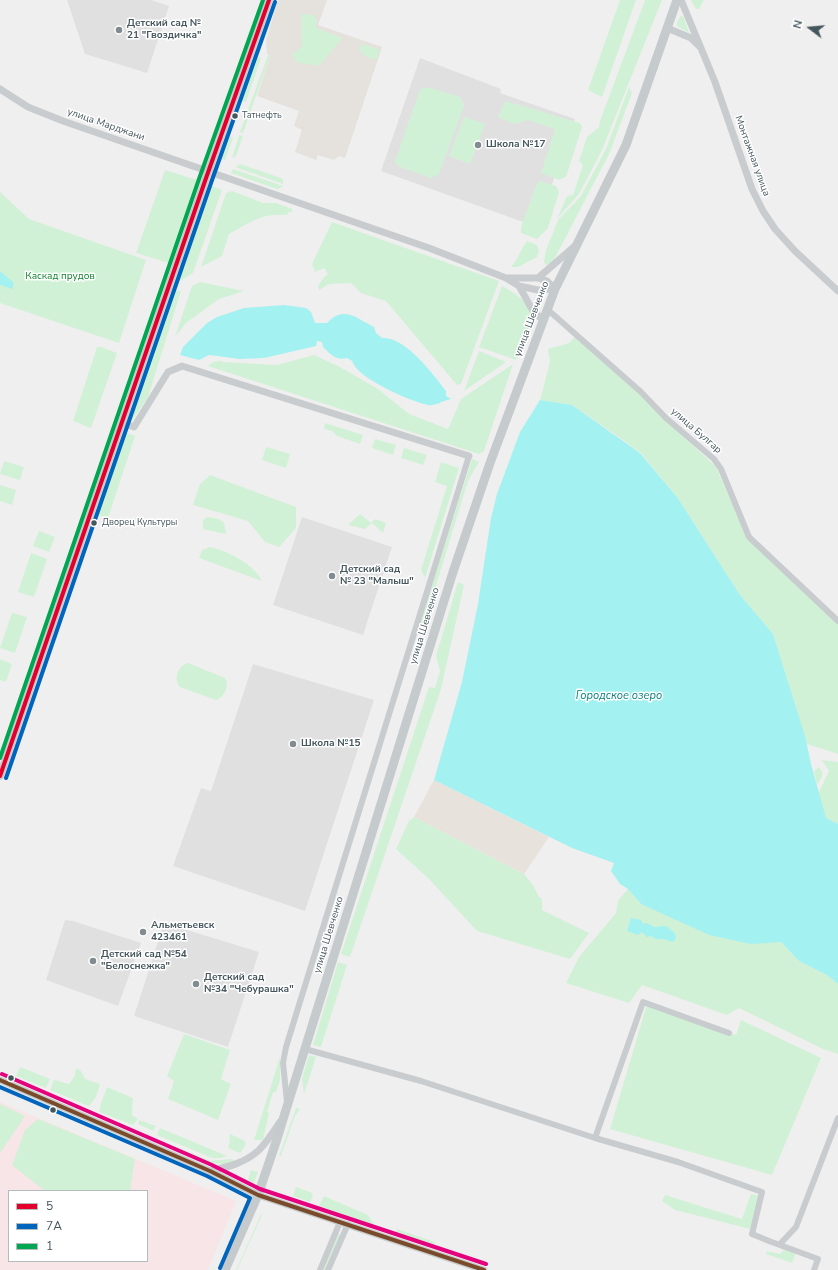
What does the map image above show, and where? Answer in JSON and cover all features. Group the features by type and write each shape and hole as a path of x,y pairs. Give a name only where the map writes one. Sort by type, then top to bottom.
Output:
{"main road":[{"path":"0,776 269,0"},
{"name":"улица Шевченко","path":"225,1270 258,1195 305,1049 453,572 490,463 555,289 626,145 677,0"}],"street":[{"name":"Монтажная улица","path":"681,0 715,82 752,189 763,211 775,229 795,252 838,292"},
{"name":"Монтажная улица","path":"668,28 690,38 702,49"},
{"name":"улица Марджани","path":"0,89 28,107 63,121 428,248 506,278"},
{"path":"538,278 578,243"},
{"path":"506,278 538,278 547,281 555,289"},
{"path":"506,278 519,286 538,290 555,289"},
{"path":"519,286 533,311 543,320"},
{"name":"улица Булгар","path":"547,309 641,392 666,418 714,459 721,469 749,537 838,621"},
{"path":"122,423 134,427 168,372 182,366 468,456 286,1047 283,1063 288,1103"},
{"path":"595,1138 643,1002 728,1033"},
{"path":"305,1049 421,1081 595,1138 678,1162 762,1192 752,1234 818,1259 814,1270"},
{"path":"0,1080 210,1171 258,1195 484,1270"},
{"path":"780,1244 796,1227 838,1118"},
{"path":"210,1171 227,1168 241,1162 259,1149 282,1119"},
{"path":"320,1270 340,1222"},
{"path":"328,1270 348,1224"}],"shaded area":[{"name":"Детский сад № 21 \"Гвоздичка\"","path":"67,0 151,0 169,6 147,73 85,54"},
{"name":"Татнефть","path":"278,0 327,0 318,25 382,47 345,158 339,156 334,160 318,155 316,160 295,152 302,130 294,126 299,111 257,96 270,56 267,54 266,41"},
{"name":"Школа №17","path":"420,58 501,89 500,93 575,119 537,227 381,171"},
{"name":"Детский сад № 23 \"Малыш\"","path":"302,517 392,547 363,635 273,605"},
{"name":"Школа №15","path":"253,664 374,700 305,911 173,866 201,788 211,791"},
{"name":"Детский сад №54 \"Белоснежка\"","path":"65,920 73,921 141,943 118,1006 46,980"},
{"name":"Детский сад №34 \"Чебурашка\"","path":"164,923 259,952 228,1047 134,1016"},
{"path":"0,1102 236,1201 208,1270 0,1270"}],"green space":[{"path":"620,0 636,0 602,97 588,90"},
{"path":"645,0 662,0 602,150 579,194 557,219 567,196 573,195 583,165 579,161 587,137 599,127"},
{"path":"691,0 704,0 699,9 696,9"},
{"path":"301,14 314,15 317,19 316,28 342,38 320,65 297,62 292,55 302,46"},
{"path":"681,15 684,18 689,33 677,26 677,22"},
{"path":"362,44 380,50 376,60 367,57 359,50"},
{"path":"268,55 270,56 243,133 240,132"},
{"path":"257,57 261,58 246,102 242,101"},
{"path":"427,87 460,97 464,105 439,174 431,178 398,166 395,161 420,90"},
{"path":"629,87 632,93 610,152 556,256 551,263 546,265 544,262 546,250 558,220 581,196 606,149"},
{"path":"505,101 580,123 582,127 566,177 559,180 541,173 555,129 528,120 514,124 498,117"},
{"path":"464,117 485,124 470,164 449,156"},
{"path":"239,135 243,136 236,156 232,158"},
{"path":"230,136 233,138 225,160 222,159"},
{"path":"240,164 281,178 283,180 283,184 235,167"},
{"path":"233,169 283,186 277,189 231,173"},
{"path":"165,170 197,180 169,263 136,253"},
{"path":"540,181 556,186 559,192 548,228 537,239 521,233 521,227 537,183"},
{"path":"210,185 222,190 193,273 177,283"},
{"path":"232,191 263,203 276,203 292,209 292,212 288,212 287,215 270,215 256,219 229,234 222,256 201,267 226,193"},
{"name":"Каскад прудов","path":"0,192 29,219 146,260 119,343 0,303"},
{"path":"332,222 499,281 461,384 457,385 386,301 361,293 351,283 329,284 319,290 318,286 328,274 324,268 315,272 312,264"},
{"path":"527,241 537,245 539,251 537,257 518,267 511,267 516,260"},
{"path":"200,282 244,291 219,299 186,323 175,337 192,286"},
{"path":"502,286 514,293 526,303 531,315 529,328 516,360 479,347"},
{"path":"175,290 181,291 148,397 131,422 129,420 171,295"},
{"path":"575,337 634,388 716,467 746,536 838,624 838,754 807,744 773,634 740,595 677,497 641,453 572,405 540,400 550,362 548,349 569,343"},
{"path":"97,347 117,353 91,428 73,421"},
{"path":"479,351 506,362 464,391"},
{"path":"314,355 340,367 378,389 409,414 448,429 461,399 513,364 484,451 479,454 208,366 213,362 221,361 277,365"},
{"path":"325,423 363,435 360,444 337,436 332,431 324,429"},
{"path":"123,432 135,436 108,518 95,514"},
{"path":"375,439 396,445 393,455 372,448"},
{"path":"266,447 290,454 286,468 262,460"},
{"path":"404,448 427,455 423,465 401,458"},
{"path":"472,459 479,462 468,481 426,618 422,626 419,626"},
{"path":"4,461 24,467 20,480 0,474"},
{"path":"441,462 459,468 425,578 421,570 447,486 435,482"},
{"path":"210,475 296,507 296,528 279,547 265,542 248,521 193,505 200,484"},
{"path":"0,485 16,490 12,505 0,501"},
{"path":"360,514 371,523 375,519 386,523 383,533 372,523 365,529 348,525"},
{"path":"207,517 219,519 224,523 226,534 203,529 203,520"},
{"path":"39,531 55,537 49,552 33,546"},
{"path":"210,547 240,559 253,569 262,581 199,558 202,550"},
{"path":"31,553 47,559 34,597 18,592"},
{"path":"458,582 464,585 441,689 350,957 341,954 429,687 435,688 440,671 436,656"},
{"path":"12,613 27,617 15,653 0,648"},
{"path":"0,659 12,664 6,682 0,680"},
{"path":"188,663 225,678 227,684 226,688 224,694 219,699 216,700 180,687 177,681 179,670 184,664"},
{"path":"822,760 838,762 838,824 826,818 817,796 829,771"},
{"path":"819,767 822,772 822,776 817,785 814,771"},
{"path":"414,817 524,874 533,885 539,897 542,899 542,910 589,933 570,959 477,931 429,879 396,849 409,821"},
{"path":"628,889 641,904 772,942 781,942 799,961 827,975 838,984 838,1054 823,1049 739,1008 727,1015 642,985 629,1003 566,983 579,957 616,913 618,900"},
{"path":"338,962 347,965 321,1047 313,1045"},
{"path":"647,1004 736,1035 741,1020 821,1058 772,1175 610,1129"},
{"path":"184,1034 230,1050 221,1079 231,1084 218,1120 168,1099 174,1081 167,1076"},
{"path":"309,1055 316,1057 304,1094 302,1079"},
{"path":"280,1057 280,1080 276,1092 273,1092 267,1112 269,1113 263,1140 254,1140"},
{"path":"20,1067 50,1079 46,1088 16,1076"},
{"path":"76,1068 81,1071 85,1079 100,1084 96,1097 89,1106 50,1090 54,1080 69,1084 75,1075"},
{"path":"107,1087 133,1098 132,1115 138,1119 133,1125 99,1112"},
{"path":"0,1104 25,1116 0,1153"},
{"path":"296,1108 300,1109 295,1116 281,1156 279,1156"},
{"path":"38,1119 135,1159 130,1190 44,1190 12,1165 25,1130"},
{"path":"139,1120 156,1126 153,1131 138,1124"},
{"path":"160,1128 227,1156 212,1158 157,1135"},
{"path":"230,1134 245,1141 245,1146 240,1153 228,1148"},
{"path":"156,1139 211,1161 231,1159 235,1161 225,1164 210,1163 155,1141"},
{"path":"251,1170 258,1172 254,1183 248,1180"},
{"path":"296,1187 312,1193 313,1195 310,1202 293,1196"},
{"path":"751,1194 759,1196 750,1229 675,1210 662,1201 665,1195 742,1219"},
{"path":"324,1196 368,1215 374,1224 373,1226 319,1206"},
{"path":"262,1212 262,1215 236,1270"},
{"path":"397,1229 435,1242 433,1247 395,1234"},
{"path":"338,1234 341,1235 327,1270 323,1270"},
{"path":"784,1250 794,1253 795,1255 792,1263 766,1254 767,1251 780,1254"}],"sand":[{"path":"434,780 549,837 524,874 414,817"}],"water":[{"path":"0,271 14,283 12,289 0,285"},
{"path":"284,305 306,308 311,312 315,323 327,323 339,315 345,314 356,317 374,327 376,333 382,338 391,339 400,343 418,357 446,391 446,396 451,399 430,405 409,399 374,382 356,368 352,361 347,358 336,358 323,347 322,342 317,341 316,346 264,358 240,359 209,355 199,360 180,355 183,347 207,323 217,317 244,308"},
{"name":"Городское озеро","path":"540,400 572,405 640,453 677,497 740,595 773,634 805,736 826,818 838,824 838,984 827,975 799,961 781,942 751,944 709,935 641,904 628,889 620,884 611,871 614,863 572,848 434,780 462,682 478,604 491,518 497,494 520,432"},
{"path":"631,918 641,920 643,924 647,923 654,927 665,926 669,928 676,936 675,940 672,942 664,939 656,939 651,936 647,937 642,932 638,935 627,931"}],"transit line":[{"name":"1","path":"0,758 199,179 263,0"},
{"name":"5","path":"0,776 269,0"},
{"name":"7А","path":"6,778 275,2"},
{"path":"2,1074 212,1165 260,1189 486,1264"},
{"path":"0,1080 210,1171 258,1195 484,1270"},
{"name":"7А","path":"0,1087 207,1176 250,1198 220,1268"}],"place":[{"name":"Детский сад № 21 \"Гвоздичка\"","path":"119,30"},
{"name":"Татнефть","path":"235,116"},
{"name":"Школа №17","path":"478,145"},
{"name":"Дворец Культуры","path":"94,523"},
{"name":"Детский сад № 23 \"Малыш\"","path":"332,576"},
{"name":"Школа №15","path":"293,744"},
{"name":"Альметьевск 423461","path":"143,932"},
{"name":"Детский сад №54 \"Белоснежка\"","path":"93,961"},
{"name":"Детский сад №34 \"Чебурашка\"","path":"196,984"}]}
